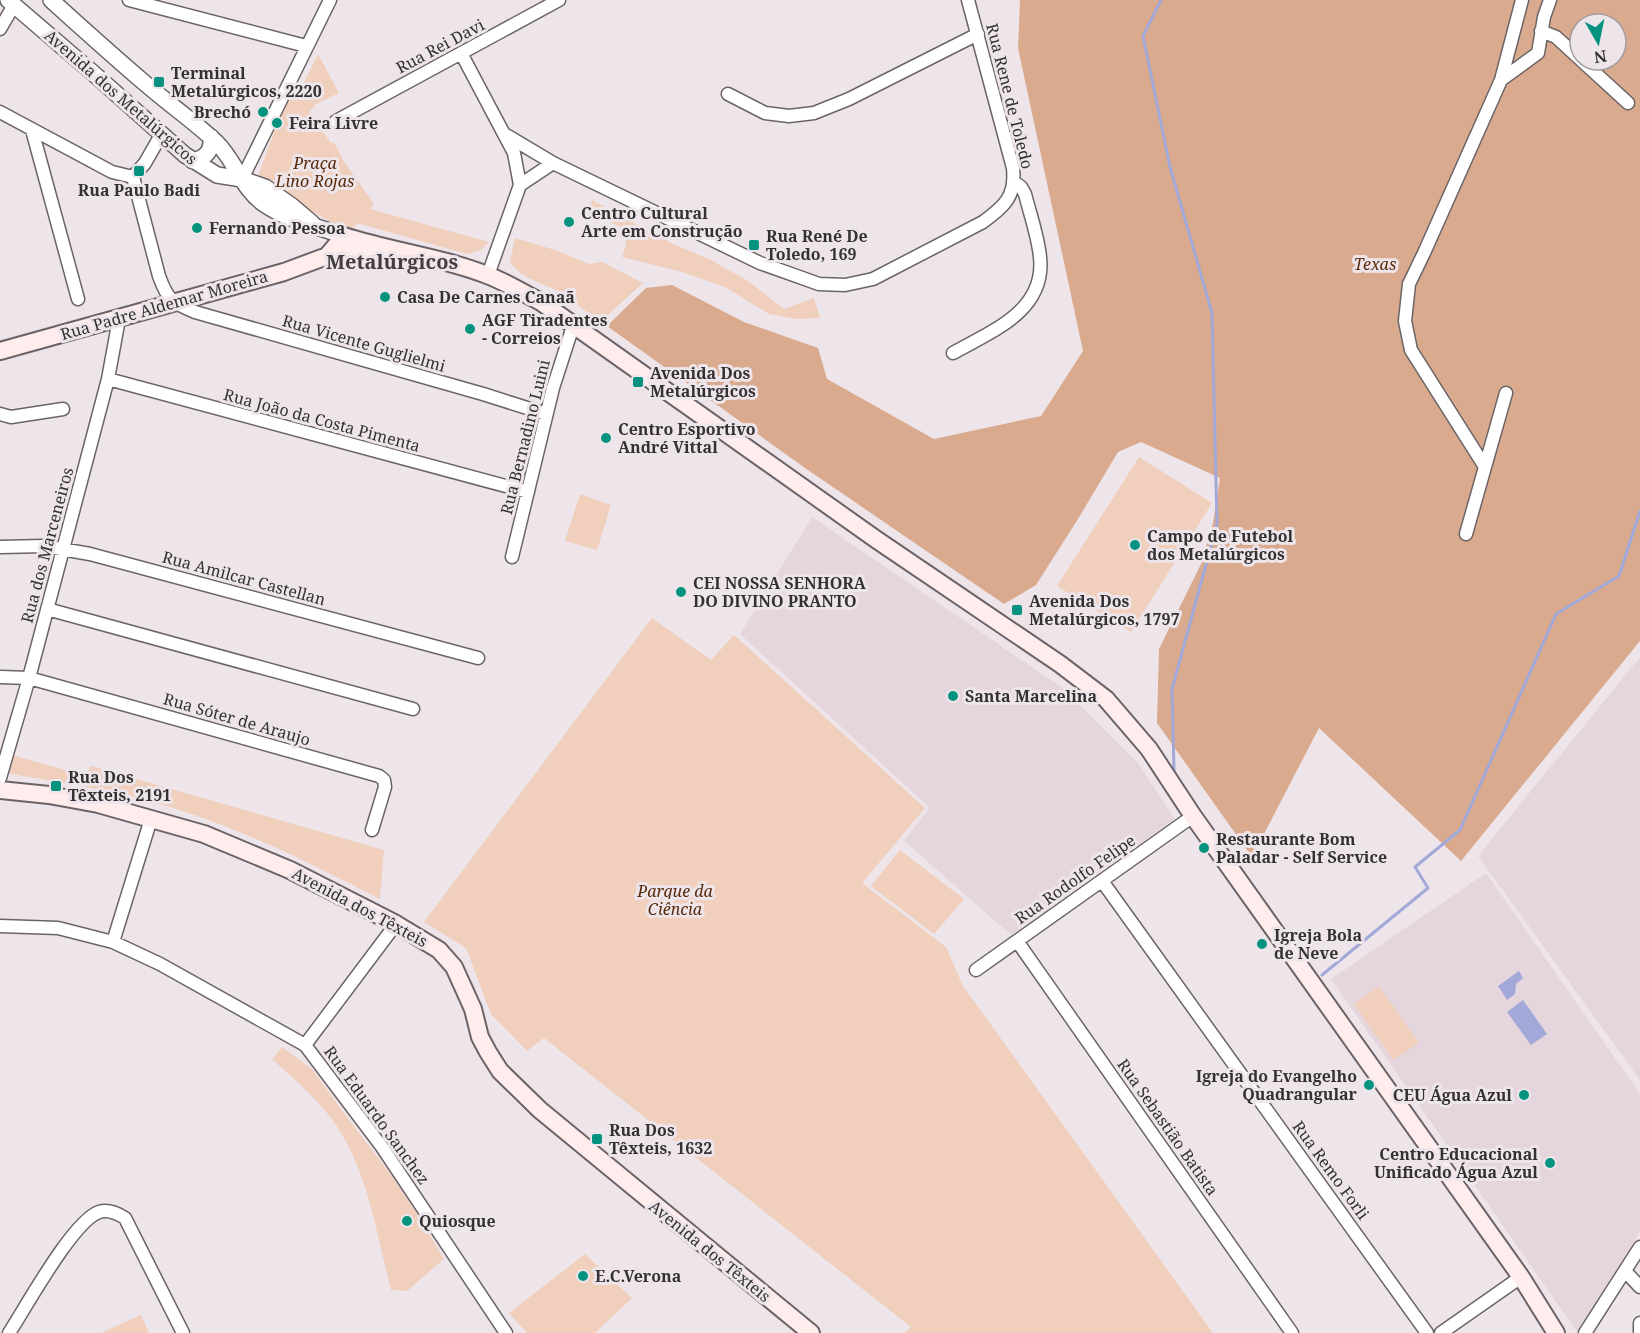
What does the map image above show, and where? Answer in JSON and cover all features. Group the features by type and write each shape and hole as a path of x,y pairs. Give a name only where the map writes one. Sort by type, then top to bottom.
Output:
{"main road":[{"name":"Rua Padre Aldemar Moreira","path":"327,256 345,236"},
{"name":"Avenida dos Metalúrgicos","path":"345,236 488,275 541,302 854,524 1052,658 1106,699 1149,749 1193,816 1521,1277 1555,1332"},
{"name":"Rua Padre Aldemar Moreira","path":"0,351 284,272 327,256 376,246"},
{"name":"Avenida dos Têxteis","path":"0,790 49,795 99,804 204,834 290,870 396,924 439,950 454,968 473,1009 480,1037 500,1071 540,1110 811,1333"}],"street":[{"name":"Avenida dos Metalúrgicos","path":"51,0 147,85 211,137 229,156 242,179"},
{"path":"129,0 306,46"},
{"path":"242,179 330,0"},
{"name":"Rua Rei Davi","path":"336,121 559,0"},
{"name":"Rua Rene de Toledo","path":"505,134 554,163 760,263 819,284 844,285 873,279 983,222 999,210 1011,194 1014,182 1013,168 968,0"},
{"path":"1485,467 1411,350 1405,321 1409,284 1501,80 1522,0"},
{"path":"1501,80 1538,53 1544,17 1550,0"},
{"name":"Avenida dos Metalúrgicos","path":"11,3 193,161 217,175 242,179 265,187 314,224 345,236"},
{"path":"0,29 11,3"},
{"path":"1541,31 1556,37 1568,48"},
{"path":"728,94 765,113 789,116 814,113 849,99 978,34"},
{"path":"461,53 514,153 520,185 488,275"},
{"path":"1595,72 1628,103"},
{"path":"0,112 112,172 133,177"},
{"path":"32,130 78,299"},
{"path":"133,177 145,163 161,135"},
{"path":"193,161 208,154 211,150 211,137"},
{"path":"520,185 554,163"},
{"path":"133,177 159,276 163,288 173,303"},
{"path":"953,353 1021,312 1034,296 1040,277 1040,257 1025,194 1021,186 1014,182"},
{"name":"Rua Vicente Guglielmi","path":"173,303 195,312 546,414"},
{"name":"Rua dos Marceneiros","path":"0,778 108,380 119,319"},
{"name":"Rua Bernadino Luini","path":"512,557 546,414 573,326"},
{"name":"Rua João da Costa Pimenta","path":"108,380 528,492"},
{"path":"1466,534 1506,393"},
{"path":"0,414 11,417 63,409"},
{"name":"Rua Amilcar Castellan","path":"0,547 63,548 478,658"},
{"path":"47,609 413,710"},
{"name":"Rua Sóter de Araujo","path":"0,677 29,678 379,776 384,780 385,787 372,830"},
{"name":"Rua Rodolfo Felipe","path":"976,970 1193,816"},
{"path":"112,942 152,819"},
{"name":"Rua Remo Forli","path":"1102,881 1427,1333"},
{"path":"305,1045 396,924"},
{"name":"Rua Eduardo Sanchez","path":"0,926 58,928 112,942 160,964 305,1045 382,1147 506,1333"},
{"name":"Rua Sebastião Batista","path":"1017,941 1292,1333"},
{"path":"9,1333 68,1241 85,1220 100,1211 116,1212 125,1218 183,1333"},
{"path":"1586,1333 1640,1247"},
{"path":"1625,1272 1640,1287"},
{"path":"1441,1333 1521,1277"},
{"path":"1640,1323 1640,1331"}],"shaded area":[{"path":"812,517 1064,689 1138,763 1175,819 1011,935 902,839 904,840 930,808 740,634"},
{"path":"1640,657 1640,1080 1478,856"},
{"name":"Centro Educacional Unificado Água Azul","path":"1486,873 1640,1094 1640,1232 1577,1332 1331,979"}],"green space":[{"name":"Texas","path":"1020,0 1640,0 1640,641 1461,861 1319,728 1252,857 1157,723 1159,649 1201,564 1213,523 1220,478 1141,442 1118,452 1036,585 1004,604 805,468 607,326 646,288 672,285 744,322 818,348 827,379 934,439 1041,416 1083,351 1018,48"},
{"name":"Praça Lino Rojas","path":"318,54 339,93 316,104 309,112 331,143 334,142 343,160 374,204 370,209 489,242 481,250 467,254 357,223 349,232 283,195 258,176 291,87 298,95"},
{"path":"592,200 748,281 784,309 814,298 820,318 797,319 769,314 725,287 682,272 622,257 626,245 626,229 607,221 605,215 590,210"},
{"path":"515,238 558,251 589,264 602,262 643,283 600,322 563,294 515,268 510,262"},
{"name":"Campo de Futebol dos Metalúrgicos","path":"1139,457 1212,503 1131,632 1057,586"},
{"path":"580,494 611,505 597,550 565,541"},
{"name":"Parque da Ciência","path":"652,618 711,660 734,635 925,808 862,883 946,947 963,986 1213,1333 905,1333 911,1327 544,1038 527,1051 491,1014 466,948 424,922"},
{"path":"12,755 86,776 91,766 384,850 380,899 271,845 185,812 118,794 3,772"},
{"path":"900,850 964,899 934,934 871,886"},
{"path":"1379,986 1419,1043 1393,1060 1354,1004"},
{"path":"282,1047 313,1070 391,1175 444,1259 407,1291 391,1290 364,1184 347,1143 322,1107 272,1059"},
{"name":"E.C.Verona","path":"585,1254 632,1298 595,1333 527,1333 509,1313"},
{"path":"141,1315 149,1333 101,1333"}],"water":[{"path":"1519,971 1523,978 1516,984 1515,994 1507,1000 1498,986"},
{"path":"1523,1000 1547,1034 1531,1045 1507,1012"}],"waterway":[{"path":"1161,0 1143,36 1170,167 1212,313 1217,524 1172,689 1174,771"},
{"path":"1322,975 1428,888 1415,867 1460,830 1556,614 1619,576 1640,511"}],"place":[{"name":"Terminal Metalúrgicos, 2220","path":"159,82"},
{"name":"Brechó","path":"263,112"},
{"name":"Feira Livre","path":"277,123"},
{"name":"Rua Paulo Badi","path":"139,171"},
{"name":"Centro Cultural Arte em Construção","path":"569,222"},
{"name":"Fernando Pessoa","path":"197,228"},
{"name":"Rua René De Toledo, 169","path":"754,245"},
{"name":"Casa De Carnes Canaã","path":"385,297"},
{"name":"AGF Tiradentes - Correios","path":"470,329"},
{"name":"Avenida Dos Metalúrgicos","path":"638,382"},
{"name":"Centro Esportivo André Vittal","path":"606,438"},
{"name":"Campo de Futebol dos Metalúrgicos","path":"1135,545"},
{"name":"CEI NOSSA SENHORA DO DIVINO PRANTO","path":"681,592"},
{"name":"Avenida Dos Metalúrgicos, 1797","path":"1017,610"},
{"name":"Santa Marcelina","path":"953,696"},
{"name":"Rua Dos Têxteis, 2191","path":"56,786"},
{"name":"Restaurante Bom Paladar - Self Service","path":"1204,848"},
{"name":"Igreja Bola de Neve","path":"1262,944"},
{"name":"Igreja do Evangelho Quadrangular","path":"1369,1085"},
{"name":"CEU Água Azul","path":"1524,1095"},
{"name":"Rua Dos Têxteis, 1632","path":"597,1139"},
{"name":"Centro Educacional Unificado Água Azul","path":"1550,1163"},
{"name":"Quiosque","path":"407,1221"},
{"name":"E.C.Verona","path":"583,1276"}],"district":[{"name":"Metalúrgicos","path":"392,261"}]}
